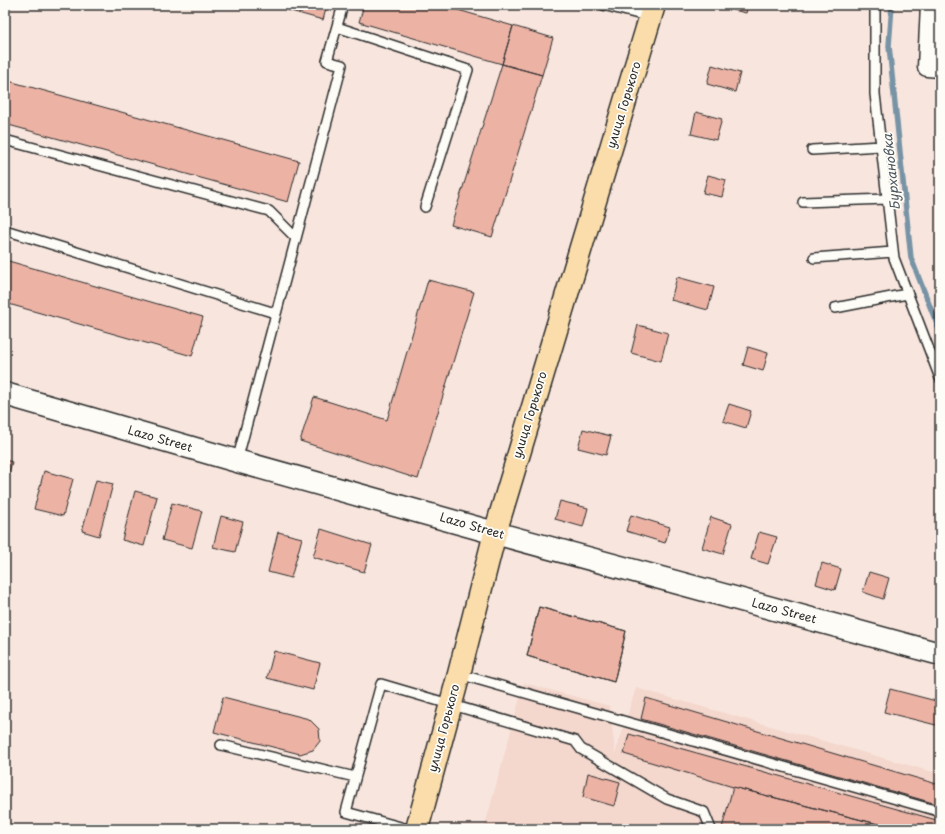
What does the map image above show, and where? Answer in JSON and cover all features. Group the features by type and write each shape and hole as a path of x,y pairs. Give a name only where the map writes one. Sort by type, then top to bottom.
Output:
{"main road":[{"name":"улица Горького","path":"417,829 459,674 494,533 653,11"},
{"name":"Lazo Street","path":"5,394 494,533 940,654"}],"street":[{"path":"930,5 927,67 940,68"}],"lane":[{"path":"237,461 342,65 327,61 344,5"},
{"path":"603,5 653,11"},
{"path":"875,5 875,94 894,258 940,378"},
{"path":"337,27 468,70 425,207"},
{"path":"5,140 269,211 296,238"},
{"path":"812,150 881,146"},
{"path":"803,202 887,199"},
{"path":"5,230 276,313"},
{"path":"814,258 893,252"},
{"path":"835,308 907,294"},
{"path":"459,674 938,811"},
{"path":"408,829 346,812 380,684 575,741 581,749 667,799 704,812 711,829"},
{"path":"221,745 355,777"}],"shaded area":[{"path":"524,683 610,706 615,754 636,688 940,774 940,829 484,829"}],"building":[{"path":"288,5 327,5 323,20 287,10"},
{"path":"364,5 441,5 513,26 502,64 359,22"},
{"path":"726,5 748,5 746,13 725,8"},
{"path":"513,26 553,38 542,75 502,64"},
{"path":"502,64 542,75 492,237 451,225"},
{"path":"712,65 740,73 735,92 707,84"},
{"path":"5,80 299,161 288,202 5,124"},
{"path":"696,112 722,119 716,140 691,134"},
{"path":"708,175 726,180 722,197 703,193"},
{"path":"5,260 203,317 192,356 5,303"},
{"path":"677,277 714,287 708,310 671,300"},
{"path":"428,280 474,292 418,479 300,441 314,397 387,420"},
{"path":"638,325 668,333 661,361 631,353"},
{"path":"748,347 768,353 763,371 743,365"},
{"path":"729,404 751,411 746,428 723,421"},
{"path":"583,429 611,436 606,455 578,448"},
{"path":"5,460 12,462 5,487"},
{"path":"44,471 73,479 63,516 34,509"},
{"path":"96,480 113,484 99,536 82,531"},
{"path":"135,491 157,497 144,546 122,540"},
{"path":"560,501 588,508 583,527 555,519"},
{"path":"172,503 202,511 192,548 162,540"},
{"path":"631,515 670,527 665,543 626,531"},
{"path":"221,516 243,522 235,552 213,547"},
{"path":"711,517 732,524 723,554 702,548"},
{"path":"321,529 372,545 364,572 313,557"},
{"path":"278,532 302,538 291,578 268,572"},
{"path":"759,532 777,537 768,564 751,559"},
{"path":"822,563 841,569 835,590 816,584"},
{"path":"869,572 889,578 883,599 863,592"},
{"path":"539,607 626,631 614,682 527,656"},
{"path":"539,607 626,631 614,682 527,656"},
{"path":"274,651 320,663 313,690 267,678"},
{"path":"890,689 940,702 940,726 884,712"},
{"path":"223,697 309,719 319,729 320,741 313,750 300,754 214,732"},
{"path":"646,698 940,785 940,805 641,719"},
{"path":"629,734 940,821 940,829 897,829 733,787 624,754"},
{"path":"588,773 620,782 614,806 583,797"},
{"path":"733,787 897,829 722,828"}],"waterway":[{"name":"Бурхановка","path":"892,5 889,46 911,258 940,332"}]}
